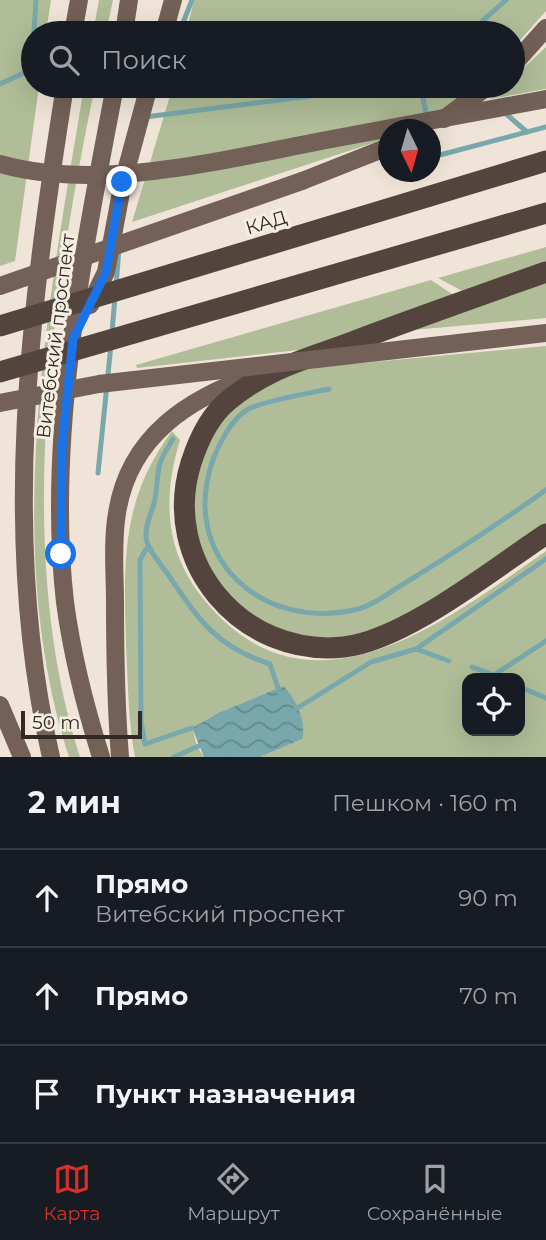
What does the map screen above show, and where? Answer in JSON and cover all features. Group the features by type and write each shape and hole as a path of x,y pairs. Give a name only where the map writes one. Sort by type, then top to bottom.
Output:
{"highway":[{"name":"КАД","path":"0,326 546,161"},
{"path":"0,372 546,214"},
{"path":"546,272 272,369 226,402 212,419 196,445 183,500 188,543 208,588 239,620 267,636 314,648 345,647 372,641 432,608 546,534"}],"main road":[{"path":"76,21 79,0"},
{"path":"126,21 129,0"},
{"path":"167,21 173,0"},
{"path":"525,51 546,28"},
{"name":"Витебский проспект","path":"51,757 22,615 19,477 28,345 63,98"},
{"name":"Витебский проспект","path":"101,757 72,646 61,554 62,448 73,339 92,210 113,98"},
{"path":"73,339 106,272 122,182 146,98"},
{"path":"441,121 472,98"},
{"path":"0,164 60,174 148,170 264,152 546,99"},
{"path":"0,286 378,152"},
{"path":"0,403 99,384 546,333"},
{"path":"120,757 116,702 115,543 117,512 127,482 136,460 156,432 188,404 215,389 272,369"},
{"path":"0,705 22,757"}],"green space":[{"path":"0,0 51,0 48,21 21,21 21,98 37,98 15,261 0,266"},
{"path":"99,0 113,0 109,21 95,21"},
{"path":"194,0 546,0 546,11 525,35 525,21 189,21"},
{"path":"546,47 546,89 525,93 525,67"},
{"path":"82,98 93,98 65,249 54,335 46,422 44,509 48,594 60,677 80,757 69,757 48,676 37,593 34,508 38,422 57,252"},
{"path":"169,98 462,98 450,107 418,119 378,119 378,141 132,222"},
{"path":"546,247 546,262 464,292 438,278"},
{"path":"431,280 455,296 316,348 137,368 136,365"},
{"path":"546,281 546,318 402,331"},
{"path":"546,346 546,525 387,629 333,642 275,630 234,602 201,557 191,499 207,441 231,409 287,370"},
{"path":"172,431 180,440 171,481 170,522 180,560 189,579 202,597 243,636 286,656 330,660 375,651 420,632 464,607 546,551 546,757 260,757 301,739 283,686 218,713 192,728 197,746 204,757 135,757 128,687 125,587 129,534 143,482"}],"water":[{"path":"283,686 299,710 303,725 302,739 260,757 204,757 192,728 218,713"}],"waterway":[{"path":"35,21 36,0"},
{"path":"184,21 192,0"},
{"path":"482,21 506,0"},
{"path":"0,84 21,74"},
{"path":"145,117 295,98"},
{"path":"423,98 427,118"},
{"path":"505,113 527,132"},
{"path":"441,155 546,127"},
{"path":"116,287 119,248"},
{"path":"112,332 115,297"},
{"path":"98,473 111,345"},
{"path":"329,389 274,400 247,410 232,425 214,457 206,493 207,525 218,554 236,579 260,597 289,609 322,613 358,609 456,551 546,490"},
{"path":"173,439 159,468 155,499 146,531 148,545 188,604 209,629 235,649 270,664 280,694"},
{"path":"151,550 146,549 140,560 141,721 145,744 192,728"},
{"path":"416,649 546,559"},
{"path":"497,673 546,641"},
{"path":"291,712 371,662 416,649 449,661"},
{"path":"472,667 488,673"},
{"path":"525,689 546,698"},
{"path":"174,757 203,744"}],"route":[{"path":"61,554 62,448 73,339 106,272 122,182"}]}
